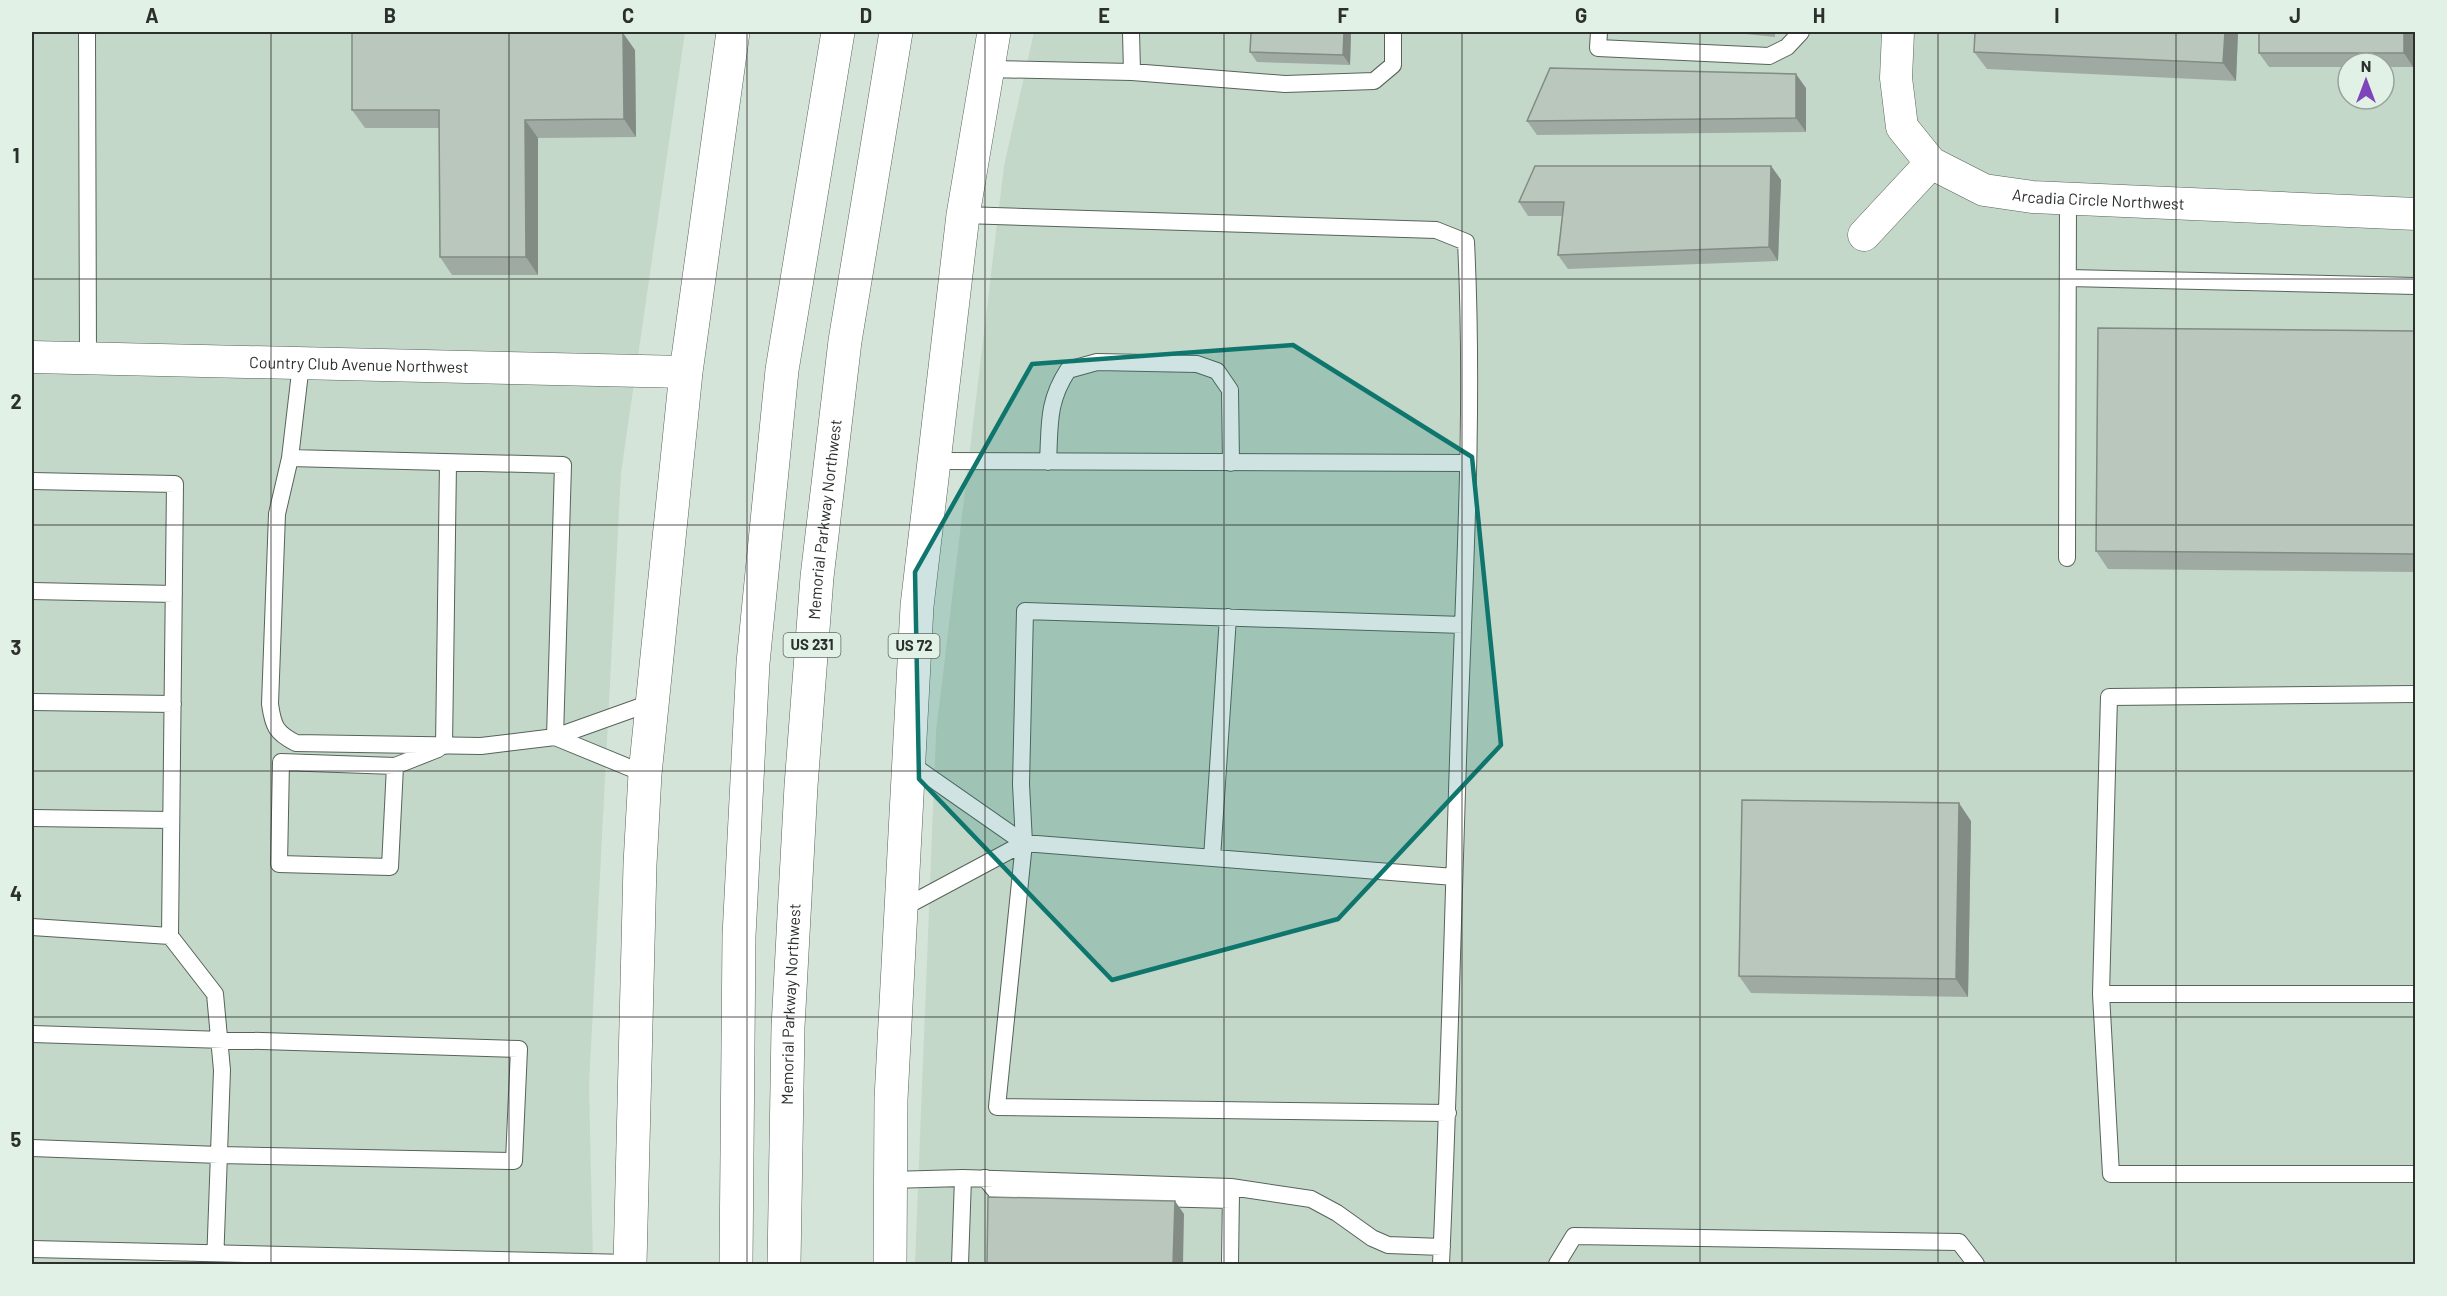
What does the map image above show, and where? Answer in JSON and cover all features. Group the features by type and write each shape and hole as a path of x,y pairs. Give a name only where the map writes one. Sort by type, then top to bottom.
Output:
{"highway":[{"path":"630,1264 640,864 645,774 686,372 733,32"},
{"path":"736,1264 740,936 753,663 782,370 838,32"},
{"name":"Memorial Parkway Northwest","path":"784,1264 788,1027 801,786 817,577 845,341 896,32"},
{"name":"US 72","path":"891,1264 891,1099 899,910 917,606 963,215 994,32"}],"street":[{"name":"Arcadia Circle Northwest","path":"1898,32 1896,78 1902,127 1931,163 1984,190 2068,198 2415,214"},
{"path":"1864,235 1931,163"},
{"name":"Country Club Avenue Northwest","path":"32,357 686,372"}],"lane":[{"path":"87,32 88,359"},
{"path":"1131,32 1132,72"},
{"path":"988,69 1132,72 1285,84 1374,81 1393,65 1393,32"},
{"path":"1599,32 1598,48 1769,56 1787,47 1801,32"},
{"path":"2067,558 2068,198"},
{"path":"963,215 1436,230 1466,242 1469,305 1468,463 1448,1113 1441,1264"},
{"path":"2068,278 2415,286"},
{"path":"1048,462 1051,404 1057,387 1068,370 1096,362 1197,364 1217,371 1230,390 1231,463"},
{"path":"301,364 289,448 290,458 277,514 270,704 273,725 286,738 296,743 481,746 555,738 653,702"},
{"path":"290,458 563,465 555,738"},
{"path":"934,461 1468,463"},
{"path":"444,746 448,463"},
{"path":"32,481 175,484 170,936 215,994 222,1070 216,1259"},
{"path":"32,591 174,594"},
{"path":"1448,1113 997,1107 1024,843 1021,784 1025,611 1463,625"},
{"path":"1212,858 1228,617"},
{"path":"2415,694 2109,697 2101,994 2111,1174 2415,1174"},
{"path":"32,702 173,704"},
{"path":"555,738 645,774"},
{"path":"395,766 390,867 279,864 281,762 395,766 444,746"},
{"path":"907,762 1024,843 1454,877"},
{"path":"32,818 171,820"},
{"path":"899,910 1024,843"},
{"path":"32,927 170,936"},
{"path":"2101,994 2415,994"},
{"path":"32,1034 519,1049 514,1161 219,1155 32,1148"},
{"path":"960,1264 963,1178"},
{"path":"890,1180 985,1178 1311,1198 1337,1212 1372,1238 1388,1245 1442,1247"},
{"path":"1230,1264 1232,1194"},
{"path":"1557,1264 1574,1236 1959,1242 1976,1264"},
{"path":"32,1249 216,1259 630,1264"}],"highlighted area":[{"path":"1293,345 1472,457 1501,745 1338,919 1112,980 919,779 915,572 1032,364"}],"shaded area":[{"path":"32,32 685,32 621,473 589,1085 593,1264 32,1264"},
{"path":"1034,32 2415,32 2415,1264 915,1264 936,732 1004,166"}],"building":[{"path":"1251,32 1344,32 1343,55 1250,52"},
{"path":"1975,32 2225,32 2223,63 1974,52"},
{"path":"2259,32 2404,32 2404,53 2336,51 2336,53 2259,53"},
{"path":"352,33 623,33 624,119 525,120 526,257 440,257 439,110 352,110"},
{"path":"1550,68 1796,74 1796,118 1527,121"},
{"path":"1535,166 1771,166 1769,247 1558,255 1564,202 1519,202"},
{"path":"2098,328 2415,331 2415,554 2096,551"},
{"path":"1742,800 1959,803 1956,979 1739,976"},
{"path":"988,1197 1175,1201 1173,1264 987,1264"}]}
